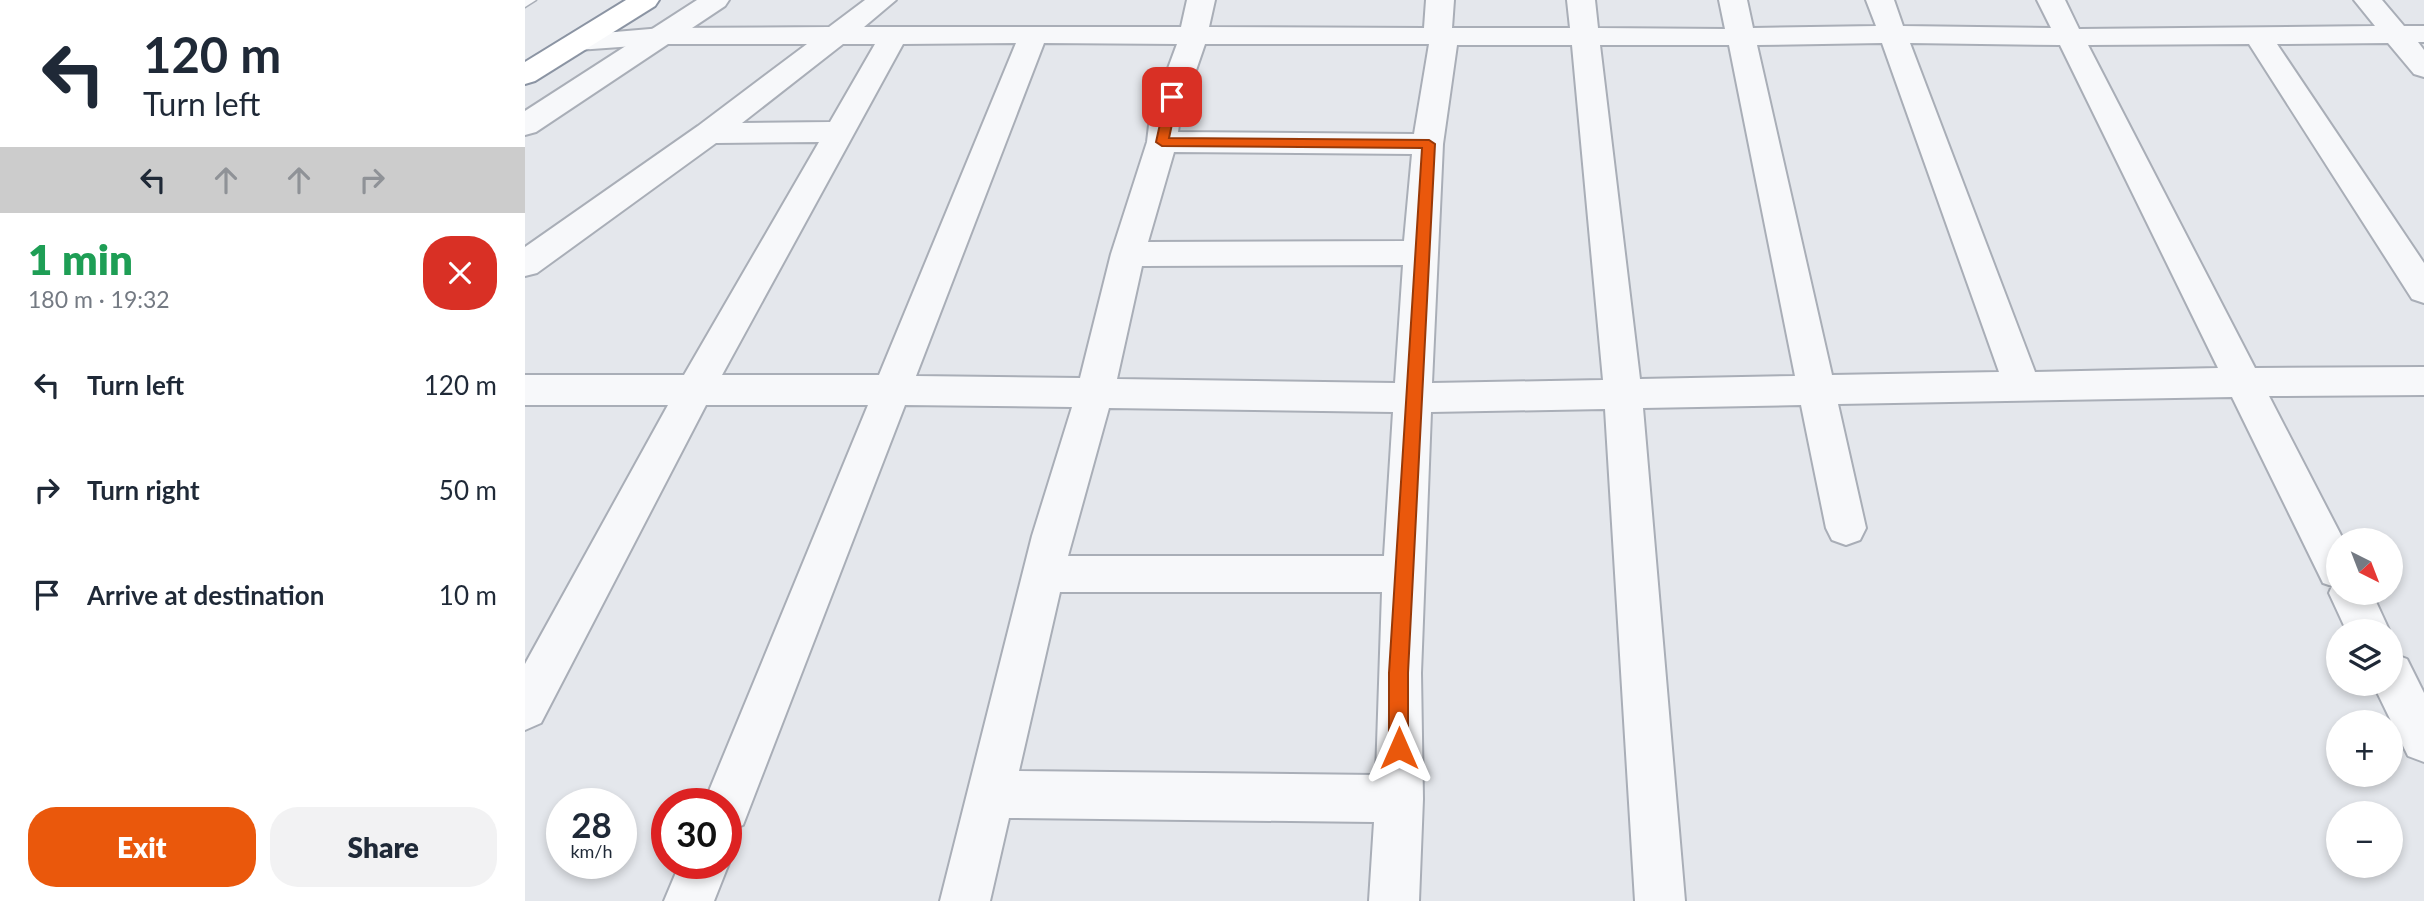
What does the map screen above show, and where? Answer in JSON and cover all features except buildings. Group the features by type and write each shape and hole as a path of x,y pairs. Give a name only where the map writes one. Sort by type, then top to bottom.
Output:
{"highway":[{"path":"525,47 602,0"},
{"path":"525,75 646,0"}],"street":[{"path":"525,125 715,0"},
{"path":"525,264 709,133 882,0"},
{"path":"965,901 1052,536 1095,394 1128,254 1162,142 1165,117 1193,37 1201,0"},
{"path":"1733,0 1814,390 1846,528"},
{"path":"1880,0 2022,385"},
{"path":"2051,0 2326,546"},
{"path":"2368,0 2410,34 2424,68"},
{"path":"577,43 662,36 1193,37 1582,18 1742,37 1893,34 2071,37 2410,34"},
{"path":"1582,18 1623,394 1660,901"},
{"path":"1394,901 1399,799 1399,673 1420,253 1440,24"},
{"path":"2257,34 2424,290"},
{"path":"734,788 1033,35"},
{"path":"525,708 695,390 893,37"},
{"path":"709,133 839,132"},
{"path":"1162,142 1429,144"},
{"path":"1128,254 1420,253"},
{"path":"525,390 892,390 1413,398 2022,385 2424,381"},
{"path":"1045,574 1405,574"},
{"path":"2402,696 2424,740"},
{"path":"992,794 1399,799"},
{"path":"689,901 698,879"}],"route":[{"path":"1172,97 1165,117 1162,142 1429,144 1420,253 1399,673 1399,748"}]}
